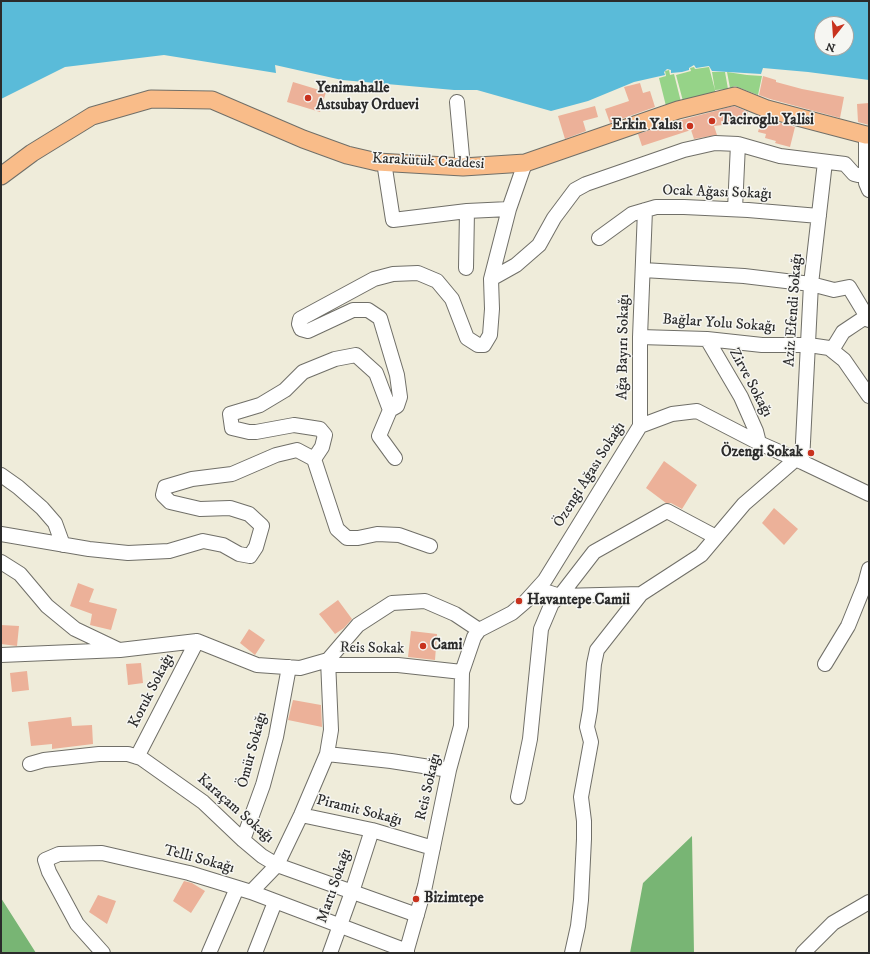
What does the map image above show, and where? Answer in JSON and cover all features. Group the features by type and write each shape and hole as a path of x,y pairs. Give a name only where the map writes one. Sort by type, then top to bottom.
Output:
{"main road":[{"name":"Karakütük Caddesi","path":"1,176 32,153 92,116 151,99 212,100 303,139 347,155 384,162 463,167 525,163 678,110 735,96 767,109 868,135"}],"street":[{"path":"457,102 463,167"},
{"path":"868,135 866,183 869,190"},
{"path":"491,279 516,265 539,245 554,218 575,190 586,184 684,150 715,143 738,144 780,156 845,164 854,174 866,174"},
{"path":"735,209 738,144"},
{"path":"384,162 394,220 467,211 509,209"},
{"name":"Aziz Efendi Sokağı","path":"799,460 809,345 811,284 824,162"},
{"path":"395,458 379,436 390,410 397,406 400,397 397,375 380,318 368,310 353,310 308,330 301,329 299,324 300,319 374,279 393,274 418,273 437,281 452,299 467,338 478,345 484,345 490,335 492,308 491,279 509,209 525,163"},
{"name":"Ocak Ağası Sokağı","path":"599,238 632,214 656,207 735,209 819,216"},
{"name":"Ağa Bayırı Sokağı","path":"640,426 640,337 645,210"},
{"path":"466,268 467,211"},
{"path":"643,270 744,276 811,284 834,290 849,287 868,318 843,332 832,350 844,360 869,396"},
{"name":"Bağlar Yolu Sokağı","path":"640,337 707,339 762,345 809,345 829,348 832,350"},
{"name":"Zirve Sokağı","path":"707,339 741,397 756,431 759,443"},
{"path":"314,459 322,447 324,435 320,428 294,425 249,432 232,428 230,414 260,405 285,390 303,372 335,359 356,355 376,373 390,410"},
{"name":"Özengi Ağası Sokağı","path":"479,630 512,613 538,589 594,502 640,426 672,414 697,411 759,443 799,460 869,494"},
{"path":"1,534 89,549 128,553 169,551 203,541 223,545 239,554 250,556 256,547 262,526 249,514 230,508 200,509 170,502 163,495 165,487 192,479 232,474 276,455 297,450 314,459 337,529 347,538 358,538 377,534 399,535 430,546"},
{"path":"572,953 578,926 581,900 584,821 581,797 591,742 587,727 597,650 641,594 701,555 744,504 799,460"},
{"path":"1,475 30,498 55,523 63,545"},
{"path":"518,798 530,739 541,629 552,603 560,596 594,552 666,511 716,537"},
{"path":"1,562 20,574 47,606 75,629 120,650"},
{"path":"825,664 848,626 865,584 869,569"},
{"path":"538,589 560,596 641,594"},
{"path":"251,892 277,865 301,815 327,754 331,730 328,663 358,625 392,603 425,601 455,614 479,630"},
{"name":"Reis Sokağı","path":"406,952 425,886 449,770 462,726 462,672 474,637 479,630"},
{"path":"1,655 120,650 197,641"},
{"name":"Reis Sokak","path":"197,641 257,665 300,668 328,663 398,665 462,672"},
{"name":"Koruk Sokağı","path":"137,757 197,641"},
{"name":"Ömür Sokağı","path":"243,840 263,785 276,737 289,667"},
{"name":"Karaçam Sokağı","path":"30,764 44,760 99,754 128,754 141,758 204,802 243,840 262,856 277,865 417,915"},
{"path":"327,754 391,761 449,770"},
{"name":"Piramit Sokağı","path":"301,815 372,830 432,848"},
{"name":"Martı Sokağı","path":"330,953 372,830"},
{"name":"Telli Sokağı","path":"103,953 77,924 49,872 45,860 59,854 102,853 189,873 251,892 406,952"},
{"path":"209,953 237,888"},
{"path":"255,953 275,902"},
{"path":"803,953 833,923 869,902"}],"green space":[{"path":"694,67 695,69 709,67 716,94 683,101 676,75 691,71 690,68"},
{"path":"669,70 670,75 674,74 681,102 666,106 659,78 666,76 665,71"},
{"path":"712,72 725,72 728,89 715,90"},
{"path":"727,72 762,76 758,95 735,86 730,88"},
{"path":"692,836 694,953 630,953 643,883"},
{"path":"1,898 36,953 1,953"}],"water":[{"path":"1,1 869,1 869,80 763,68 761,74 712,71 709,66 696,68 694,65 689,68 689,70 682,72 671,73 671,70 667,69 664,72 665,75 634,82 588,101 551,111 477,90 454,90 342,80 275,65 276,73 164,55 65,67 1,99"}],"building":[{"path":"763,76 776,80 776,82 802,89 844,97 840,118 759,95"},
{"path":"293,82 326,92 320,112 287,102"},
{"path":"640,83 643,93 650,91 655,107 610,123 605,109 629,101 624,87"},
{"path":"869,103 869,125 858,122 857,104"},
{"path":"595,106 598,117 583,121 586,131 565,139 558,116"},
{"path":"734,106 748,112 747,124 721,121 722,125 714,126 717,135 694,139 691,130 642,146 638,134 681,120"},
{"path":"762,118 795,127 790,147 775,143 776,141 765,138 766,134 758,132"},
{"path":"664,461 697,485 682,509 671,503 666,503 646,488"},
{"path":"774,508 798,529 784,545 762,523"},
{"path":"78,583 94,589 89,602 117,609 111,630 90,625 92,614 70,606"},
{"path":"338,600 352,619 344,628 335,634 319,614"},
{"path":"1,625 19,626 17,646 1,644"},
{"path":"249,629 265,640 255,655 240,643"},
{"name":"Cami","path":"411,631 437,634 435,660 408,657"},
{"path":"141,663 143,683 128,685 126,664"},
{"path":"27,671 29,690 12,692 10,673"},
{"path":"293,700 321,705 322,727 288,720"},
{"path":"71,717 72,726 92,725 93,744 52,749 52,744 31,746 28,722"},
{"path":"184,881 192,883 205,891 191,913 173,901"},
{"path":"98,895 116,901 107,924 89,912"}],"place":[{"name":"Yenimahalle Astsubay Orduevi","path":"308,98"},
{"name":"Taciroglu Yalisi","path":"712,121"},
{"name":"Erkin Yalısı","path":"690,126"},
{"name":"Özengi Sokak","path":"811,453"},
{"name":"Havantepe Camii","path":"519,601"},
{"name":"Cami","path":"423,646"},
{"name":"Bizimtepe","path":"416,899"}]}
